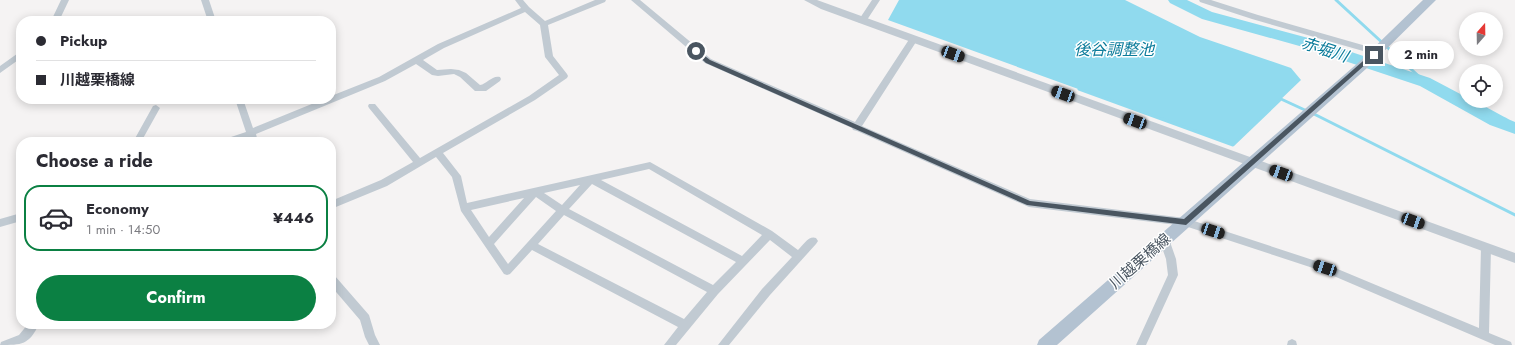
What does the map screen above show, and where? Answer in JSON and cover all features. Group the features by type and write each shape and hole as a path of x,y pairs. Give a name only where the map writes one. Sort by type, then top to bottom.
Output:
{"main road":[{"name":"川越栗橋線","path":"1046,345 1164,239 1186,222 1371,58 1430,0"}],"street":[{"path":"57,16 65,0"},
{"path":"205,0 210,16"},
{"path":"336,203 384,183 419,164 532,98 564,76 549,57 544,24 526,9 519,0"},
{"path":"544,24 602,0"},
{"path":"635,0 708,61 856,128 1029,203 1186,222 1325,268 1507,345"},
{"path":"809,0 913,40 1515,258"},
{"path":"862,21 876,0"},
{"path":"1203,0 1371,58"},
{"path":"336,99 382,79 441,46 526,9"},
{"path":"856,128 913,40"},
{"path":"0,70 16,58"},
{"path":"416,60 422,62 435,73 458,72 478,88 483,89 488,87 497,79"},
{"path":"241,104 252,136 325,104"},
{"path":"372,106 419,164"},
{"path":"140,137 156,108"},
{"path":"438,153 456,176 464,208 507,271 532,246 591,180"},
{"path":"464,208 591,180 650,165 769,234 799,256"},
{"path":"591,180 743,261"},
{"path":"535,192 564,211 714,291"},
{"path":"488,244 535,192"},
{"path":"0,223 16,218"},
{"path":"669,345 714,291 769,234"},
{"path":"1141,345 1174,275 1171,259 1164,239"},
{"path":"723,345 740,322 813,240"},
{"path":"532,246 685,325"},
{"path":"1484,335 1486,248"},
{"path":"336,285 365,318 370,337 375,345"},
{"path":"5,345 23,339 30,329"}],"water":[{"name":"後谷調整池","path":"899,0 1125,0 1200,37 1291,68 1301,80 1233,145 888,20"}],"waterway":[{"name":"赤堀川","path":"1175,0 1207,16 1307,43 1425,82 1496,121 1515,128"},
{"path":"1336,0 1425,82"},
{"path":"1079,89 1233,145 1281,99 1307,111"},
{"path":"1312,113 1515,215"}],"route":[{"path":"696,51 708,61 856,128 1029,203 1186,222 1374,55"}]}
